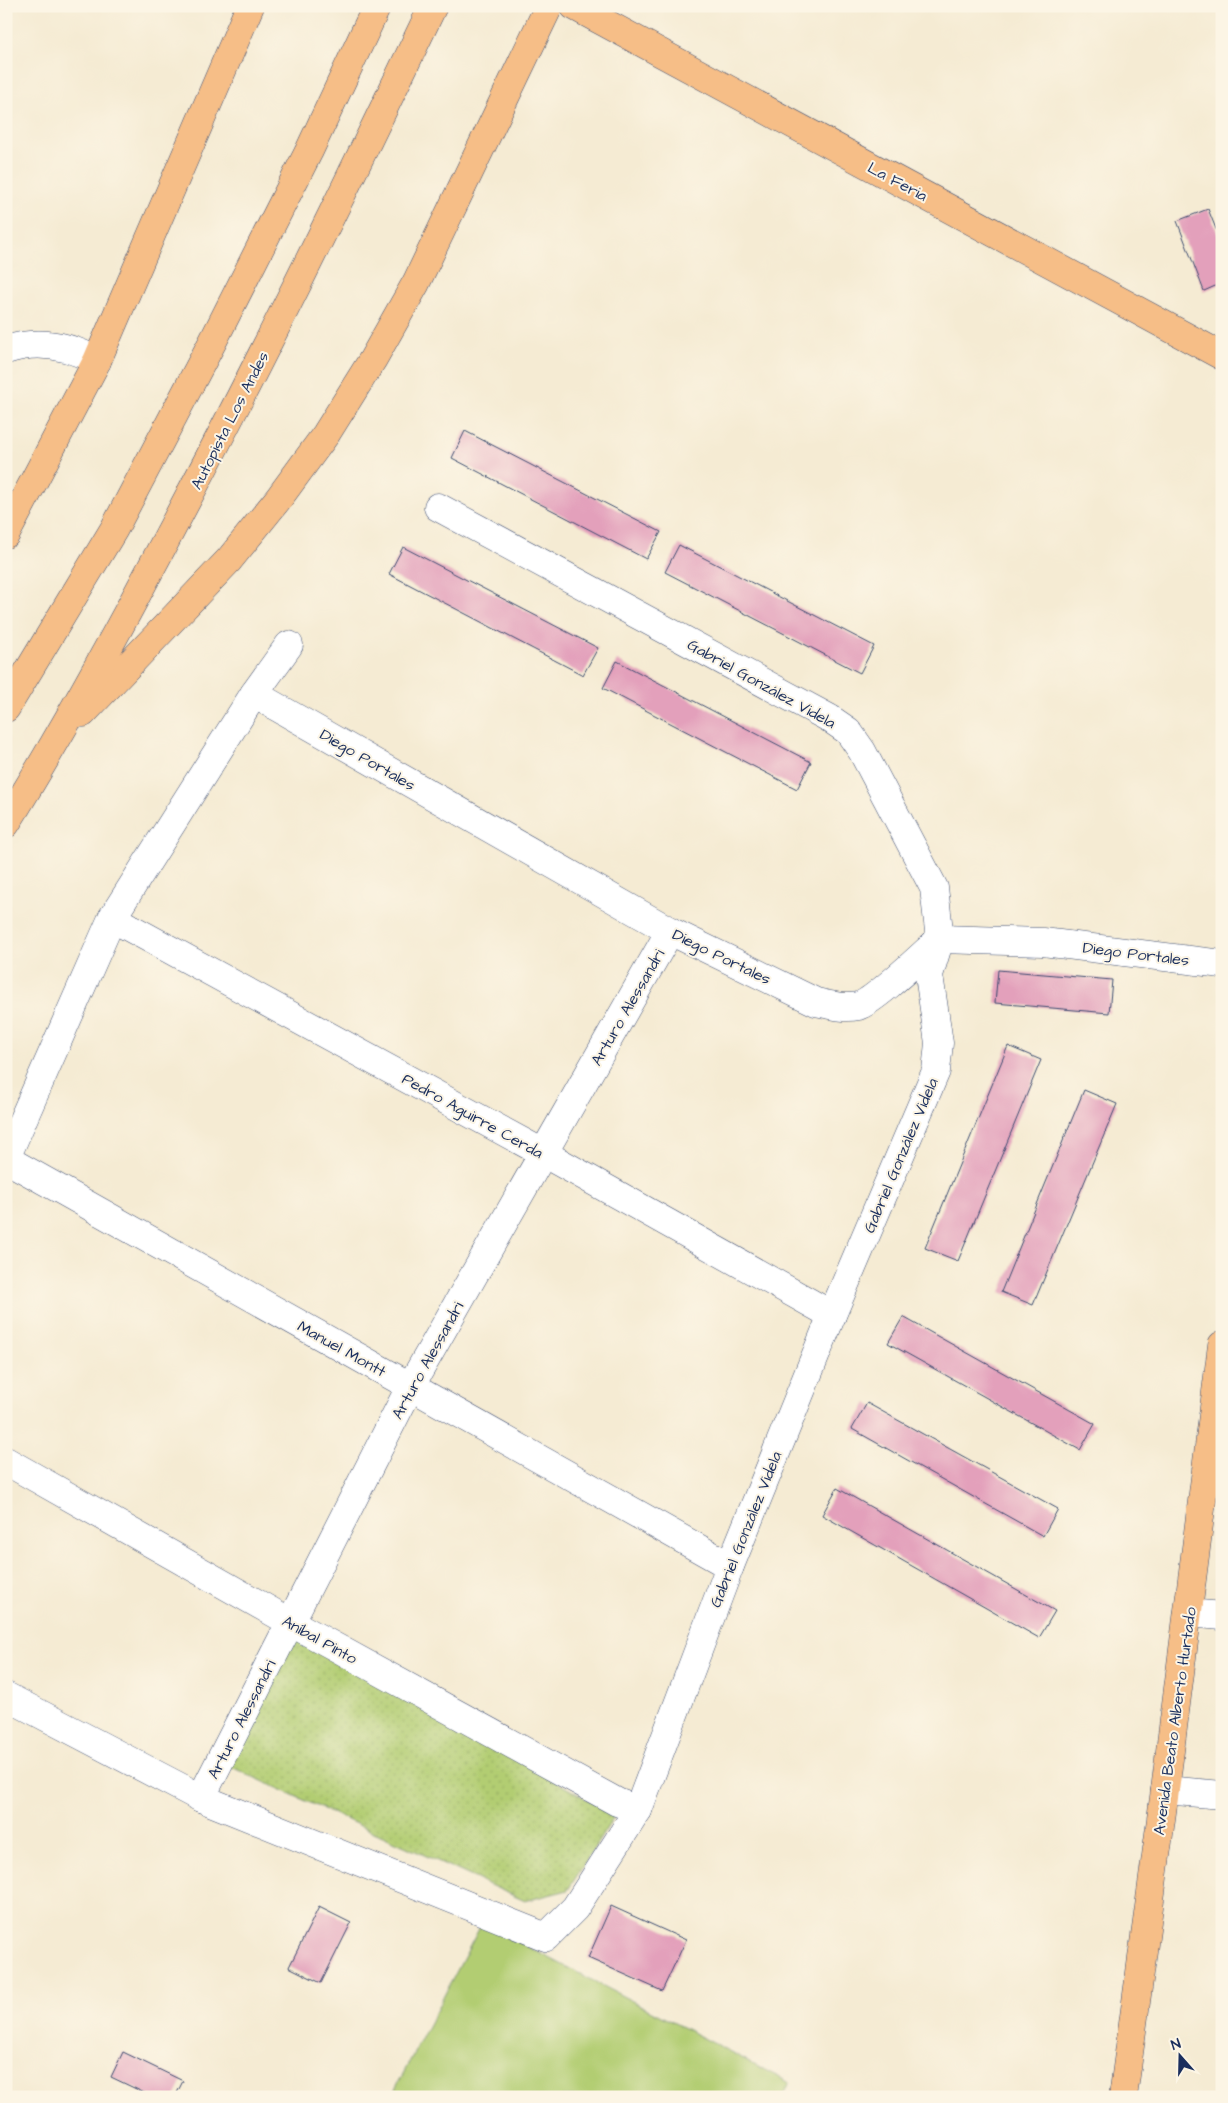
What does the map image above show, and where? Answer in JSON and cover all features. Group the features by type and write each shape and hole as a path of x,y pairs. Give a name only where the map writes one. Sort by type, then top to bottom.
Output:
{"main road":[{"path":"6,534 97,361 250,6"},
{"path":"6,708 114,529 209,350 309,151 377,6"},
{"name":"Autopista Los Andes","path":"6,824 60,738 247,386 348,185 432,6"},
{"path":"60,738 229,560 279,498 326,434 373,360 416,283 549,6"},
{"name":"La Feria","path":"574,6 1222,356"},
{"name":"Avenida Beato Alberto Hurtado","path":"1123,2097 1188,1613 1217,1427 1222,1345"}],"street":[{"path":"6,350 18,346 38,344 59,346 79,351 97,361"},
{"name":"Gabriel González Videla","path":"202,1798 546,1937 575,1908 638,1810 730,1566 832,1315 936,1071 939,1043 929,975 940,939 934,888 862,751 848,731 829,718 438,507"},
{"path":"6,1159 112,918 254,694 289,645"},
{"name":"Diego Portales","path":"254,694 670,931 816,1002 840,1007 860,1006 883,989 940,939 1043,942 1222,964"},
{"name":"Pedro Aguirre Cerda","path":"112,918 543,1153 832,1315"},
{"name":"Arturo Alessandri","path":"202,1798 410,1387 670,931"},
{"name":"Manuel Montt","path":"6,1159 730,1566"},
{"name":"Aníbal Pinto","path":"6,1461 290,1622 617,1802 638,1810"},
{"path":"1188,1613 1222,1616"},
{"path":"6,1696 202,1798"},
{"path":"1165,1790 1222,1795"}],"green space":[{"path":"297,1636 615,1815 568,1890 525,1901 227,1765"},
{"path":"482,1923 790,2083 783,2097 391,2097"}],"building":[{"path":"1208,209 1222,244 1222,283 1204,291 1177,221"},
{"path":"465,431 661,532 646,559 452,458"},
{"path":"679,545 874,646 860,673 665,572"},
{"path":"403,547 598,648 583,675 389,574"},
{"path":"617,661 811,762 797,789 603,688"},
{"path":"998,970 1112,980 1109,1013 995,1003"},
{"path":"1008,1046 1041,1060 958,1261 925,1248"},
{"path":"1084,1090 1117,1104 1033,1305 1001,1292"},
{"path":"903,1317 1095,1424 1080,1450 888,1343"},
{"path":"867,1403 1058,1509 1043,1536 852,1429"},
{"path":"837,1488 1055,1611 1039,1638 822,1515"},
{"path":"611,1906 686,1940 662,1991 588,1958"},
{"path":"319,1907 351,1923 321,1983 289,1967"},
{"path":"123,2052 183,2081 175,2097 153,2097 111,2077"}]}
